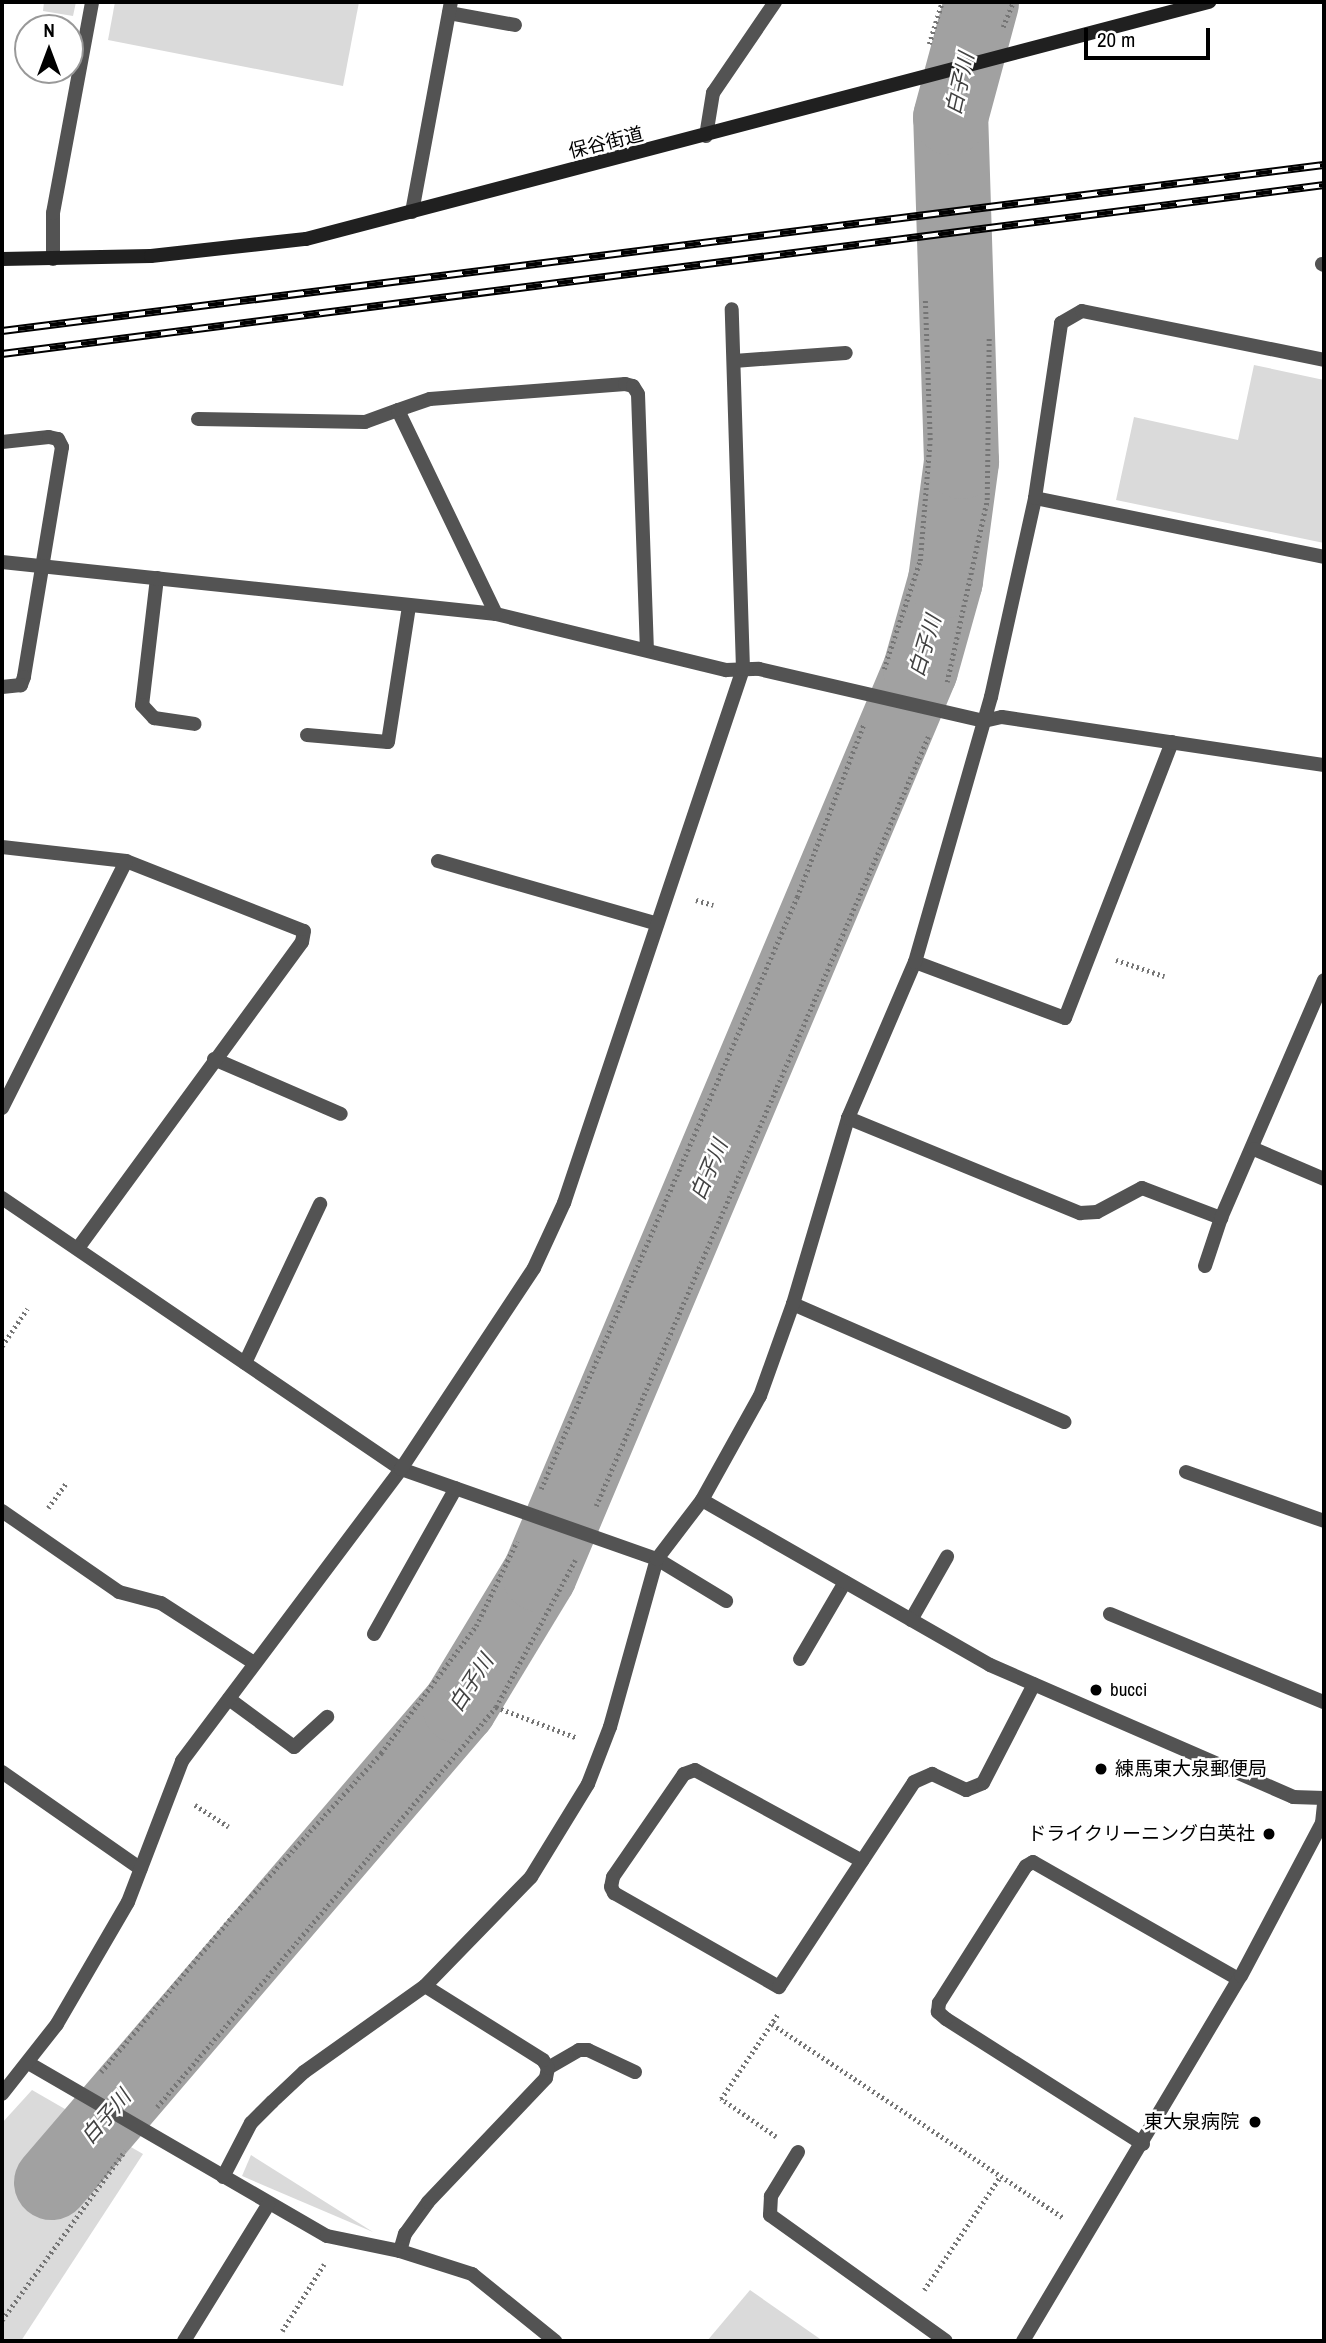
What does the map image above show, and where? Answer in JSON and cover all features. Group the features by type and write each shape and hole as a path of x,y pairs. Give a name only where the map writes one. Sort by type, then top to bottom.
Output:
{"main road":[{"name":"保谷街道","path":"2,259 229,250 306,239 922,80 1209,2"}],"street":[{"path":"53,259 53,213 92,2"},
{"path":"706,136 713,93 775,2"},
{"path":"412,212 450,7 515,25"},
{"path":"2,2094 30,2064 128,1902 182,1761 401,1469 534,1268 564,1203 743,669 732,309"},
{"path":"223,2177 251,2123 272,2102 304,2072 425,1986 531,1878 588,1784 602,1747 657,1559 702,1500 760,1396 793,1304 848,1118 915,962 984,721 1035,498 1061,323 1082,311 1324,359"},
{"path":"734,361 846,353"},
{"path":"198,419 365,422 430,399 633,386 638,394 648,650"},
{"path":"398,410 496,614"},
{"path":"2,442 49,437 58,439 62,447 24,677 20,685 2,687"},
{"path":"1035,498 1324,558"},
{"path":"2,562 496,614 726,670 743,669 984,721 1002,717 1324,765"},
{"path":"157,578 142,705 155,718 195,723"},
{"path":"307,735 387,743 409,606"},
{"path":"915,962 1065,1018 1172,743"},
{"path":"2,847 126,861 304,931 302,942 78,1248"},
{"path":"2,1108 126,861"},
{"path":"438,861 657,924"},
{"path":"1205,1266 1221,1218 1254,1149 1324,980"},
{"path":"214,1059 341,1114"},
{"path":"848,1118 1080,1213 1097,1212 1142,1188 1221,1218"},
{"path":"1254,1149 1324,1179"},
{"path":"2,1198 401,1469 586,1531 657,1559 726,1601"},
{"path":"245,1363 320,1204"},
{"path":"793,1304 1065,1422"},
{"path":"1186,1472 1324,1521"},
{"path":"374,1634 456,1488"},
{"path":"702,1500 911,1620 1034,1684 1293,1797 1324,1800 1322,1823 1238,1979 1143,2144 1023,2341"},
{"path":"2,1511 119,1592 161,1603 254,1663"},
{"path":"911,1620 947,1556"},
{"path":"800,1659 845,1582"},
{"path":"1110,1614 1324,1702"},
{"path":"862,1861 695,1770 684,1774 612,1877 614,1893 779,1987 921,1775 932,1774 966,1790 983,1783 1034,1684"},
{"path":"229,1699 294,1747 327,1717"},
{"path":"2,1772 141,1869"},
{"path":"1143,2144 946,2019 938,2012 939,2003 1026,1866 1033,1862 1238,1979"},
{"path":"425,1986 543,2060 548,2068"},
{"path":"400,2251 405,2234 428,2202 545,2078 548,2068 579,2050 589,2050 635,2072"},
{"path":"30,2064 268,2206 334,2239 400,2251 472,2274 555,2341"},
{"path":"798,2152 771,2196 770,2215 946,2341"},
{"path":"184,2341 268,2206"}],"path":[{"path":"922,80 942,2"},
{"path":"83,2098 232,1917 381,1753 476,1626 530,1514 797,897 878,696 920,561 930,440 925,298"},
{"path":"2,2319 135,2128 496,1707 573,1566 933,710 987,500 989,338"},
{"path":"1092,952 1164,976"},
{"path":"2,1346 27,1309"},
{"path":"496,1707 602,1747"},
{"path":"171,1790 229,1827"},
{"path":"779,1987 782,2002 772,2024 721,2099 798,2152"},
{"path":"772,2024 1088,2234"},
{"path":"908,2314 1000,2177"},
{"path":"282,2331 327,2259 334,2239"}],"shaded area":[{"path":"44,2 76,2 73,14 43,11"},
{"path":"115,2 359,2 343,86 108,40"},
{"path":"1254,365 1324,380 1324,543 1116,500 1134,417 1238,440"},
{"path":"32,2090 143,2154 21,2341 2,2341 2,2123"},
{"path":"251,2155 373,2232 242,2176"},
{"path":"750,2290 823,2341 707,2341"}],"waterway":[{"name":"白子川","path":"51,2182 459,1706 539,1574 920,669 945,580 961,461 950,117 981,2"}],"railway":[{"path":"2,331 1324,165"},
{"path":"2,354 1324,185"}],"place":[{"name":"bucci","path":"1096,1690"},
{"name":"練馬東大泉郵便局","path":"1101,1769"},
{"name":"ドライクリーニング白英社","path":"1269,1834"},
{"name":"東大泉病院","path":"1255,2122"}]}
